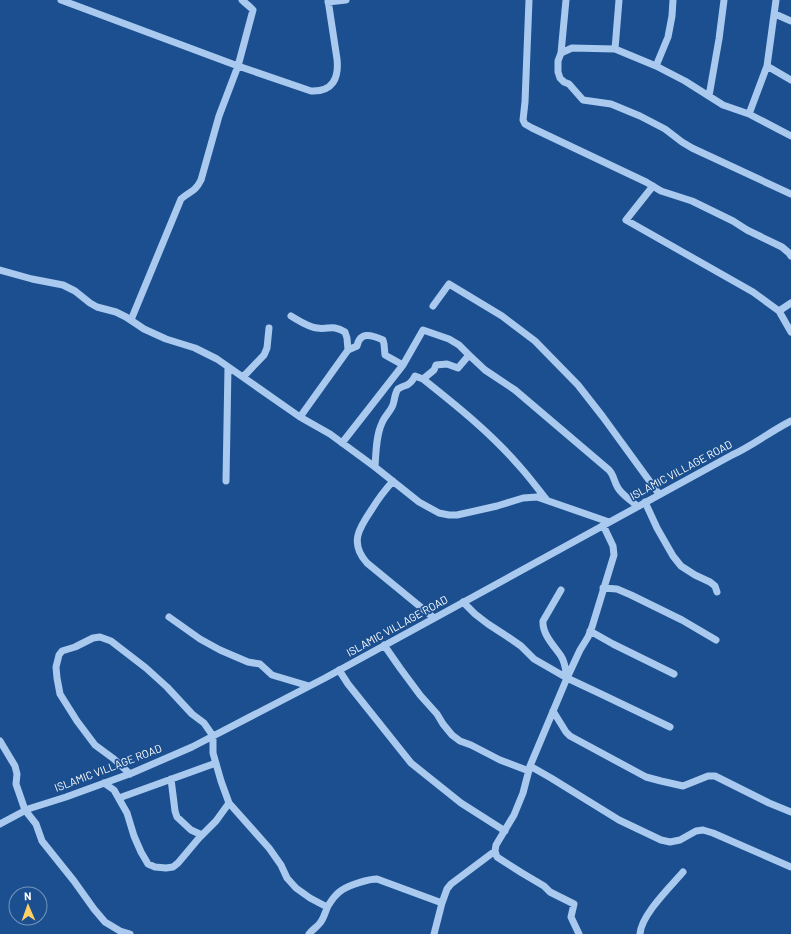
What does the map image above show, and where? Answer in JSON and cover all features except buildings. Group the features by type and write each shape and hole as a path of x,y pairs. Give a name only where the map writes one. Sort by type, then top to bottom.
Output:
{"street":[{"path":"61,0 238,66 311,91 325,89 335,80 338,66 328,1 346,0"},
{"path":"131,320 181,199 197,188 201,180 219,116 238,66 253,10 242,0"},
{"path":"529,0 523,120 525,124 646,182 661,191 698,204 733,221 782,248 791,256"},
{"path":"566,0 561,53 558,61 558,72 560,78 569,84 583,100 611,104 640,116 665,129 692,148 791,194"},
{"path":"615,49 619,0"},
{"path":"656,66 668,37 673,0"},
{"path":"709,96 724,0"},
{"path":"749,114 767,66 776,0"},
{"path":"775,14 791,21"},
{"path":"561,53 572,48 615,49 656,66 685,81 723,105 749,114 791,136"},
{"path":"767,66 791,80"},
{"path":"653,186 626,220 753,292 779,311 791,332"},
{"path":"0,270 32,279 63,285 75,291 90,303 116,312 144,329 166,339 195,348 217,359 300,417 330,434 419,502 438,513 457,515 523,498 537,497 546,499 606,523 614,555 590,631 567,678 529,769 523,792 514,815 496,845 495,851 497,857 544,886 550,892 574,904 570,917 579,934"},
{"path":"433,306 449,284 502,316 535,341 578,385 659,494"},
{"path":"779,311 791,303"},
{"path":"291,316 316,328 339,328 345,332 348,350"},
{"path":"243,377 264,355 267,348 270,328"},
{"path":"342,443 403,365 423,330 449,339 459,345 485,370 499,378 514,390 609,470 612,473 618,489 637,506"},
{"path":"300,417 348,350 358,346 358,342 362,337 368,335 383,340 385,356 403,365"},
{"path":"423,379 434,370 436,365 447,364 458,368 469,355"},
{"path":"226,481 228,367"},
{"path":"375,467 378,433 381,424 392,409 395,395 398,390 412,382 415,376 423,379 441,393 491,437 521,467 546,499"},
{"name":"ISLAMIC VILLAGE ROAD","path":"0,824 25,810 130,774 192,747 339,670 732,454 741,451 791,420"},
{"path":"392,481 362,523 358,531 357,545 362,557 367,563 434,618"},
{"path":"645,502 673,556 681,566 715,586 717,592"},
{"path":"603,588 616,589 631,595 667,612 716,640"},
{"path":"561,590 542,625 547,636 562,658 567,678"},
{"path":"463,602 488,624 521,646 534,659 567,678 670,727"},
{"path":"169,617 200,639 220,650 248,662 260,664 272,675 309,686"},
{"path":"590,631 674,674"},
{"path":"130,774 114,759 95,745 60,694 56,666 59,655 62,651 75,647 93,638 100,637 111,641 146,668 167,687 192,714 204,723 213,736 213,754 229,803 269,848 281,865 287,878 296,888 310,898 327,907"},
{"path":"384,645 420,695 437,714 452,735 460,741 500,760 551,778 619,820 661,840 670,842 680,840 703,830 791,867"},
{"path":"339,670 348,684 411,763 461,803 505,831"},
{"path":"553,711 570,736 646,777 683,786 708,776 716,776 769,803 791,812"},
{"path":"0,740 15,766 17,774 16,784 25,810 36,824 42,841 105,922 120,932 130,934"},
{"path":"119,798 216,762"},
{"path":"171,779 177,817 191,830 202,834"},
{"path":"104,783 114,790 119,798 127,814 134,836 148,864 155,867 173,867 178,863 202,834 216,821 229,803"},
{"path":"434,934 447,889 451,884 495,851"},
{"path":"640,934 640,930 645,919 654,905 683,872"},
{"path":"309,934 320,923 324,917 327,907 342,890 351,885 372,879 377,879 442,903"}]}
